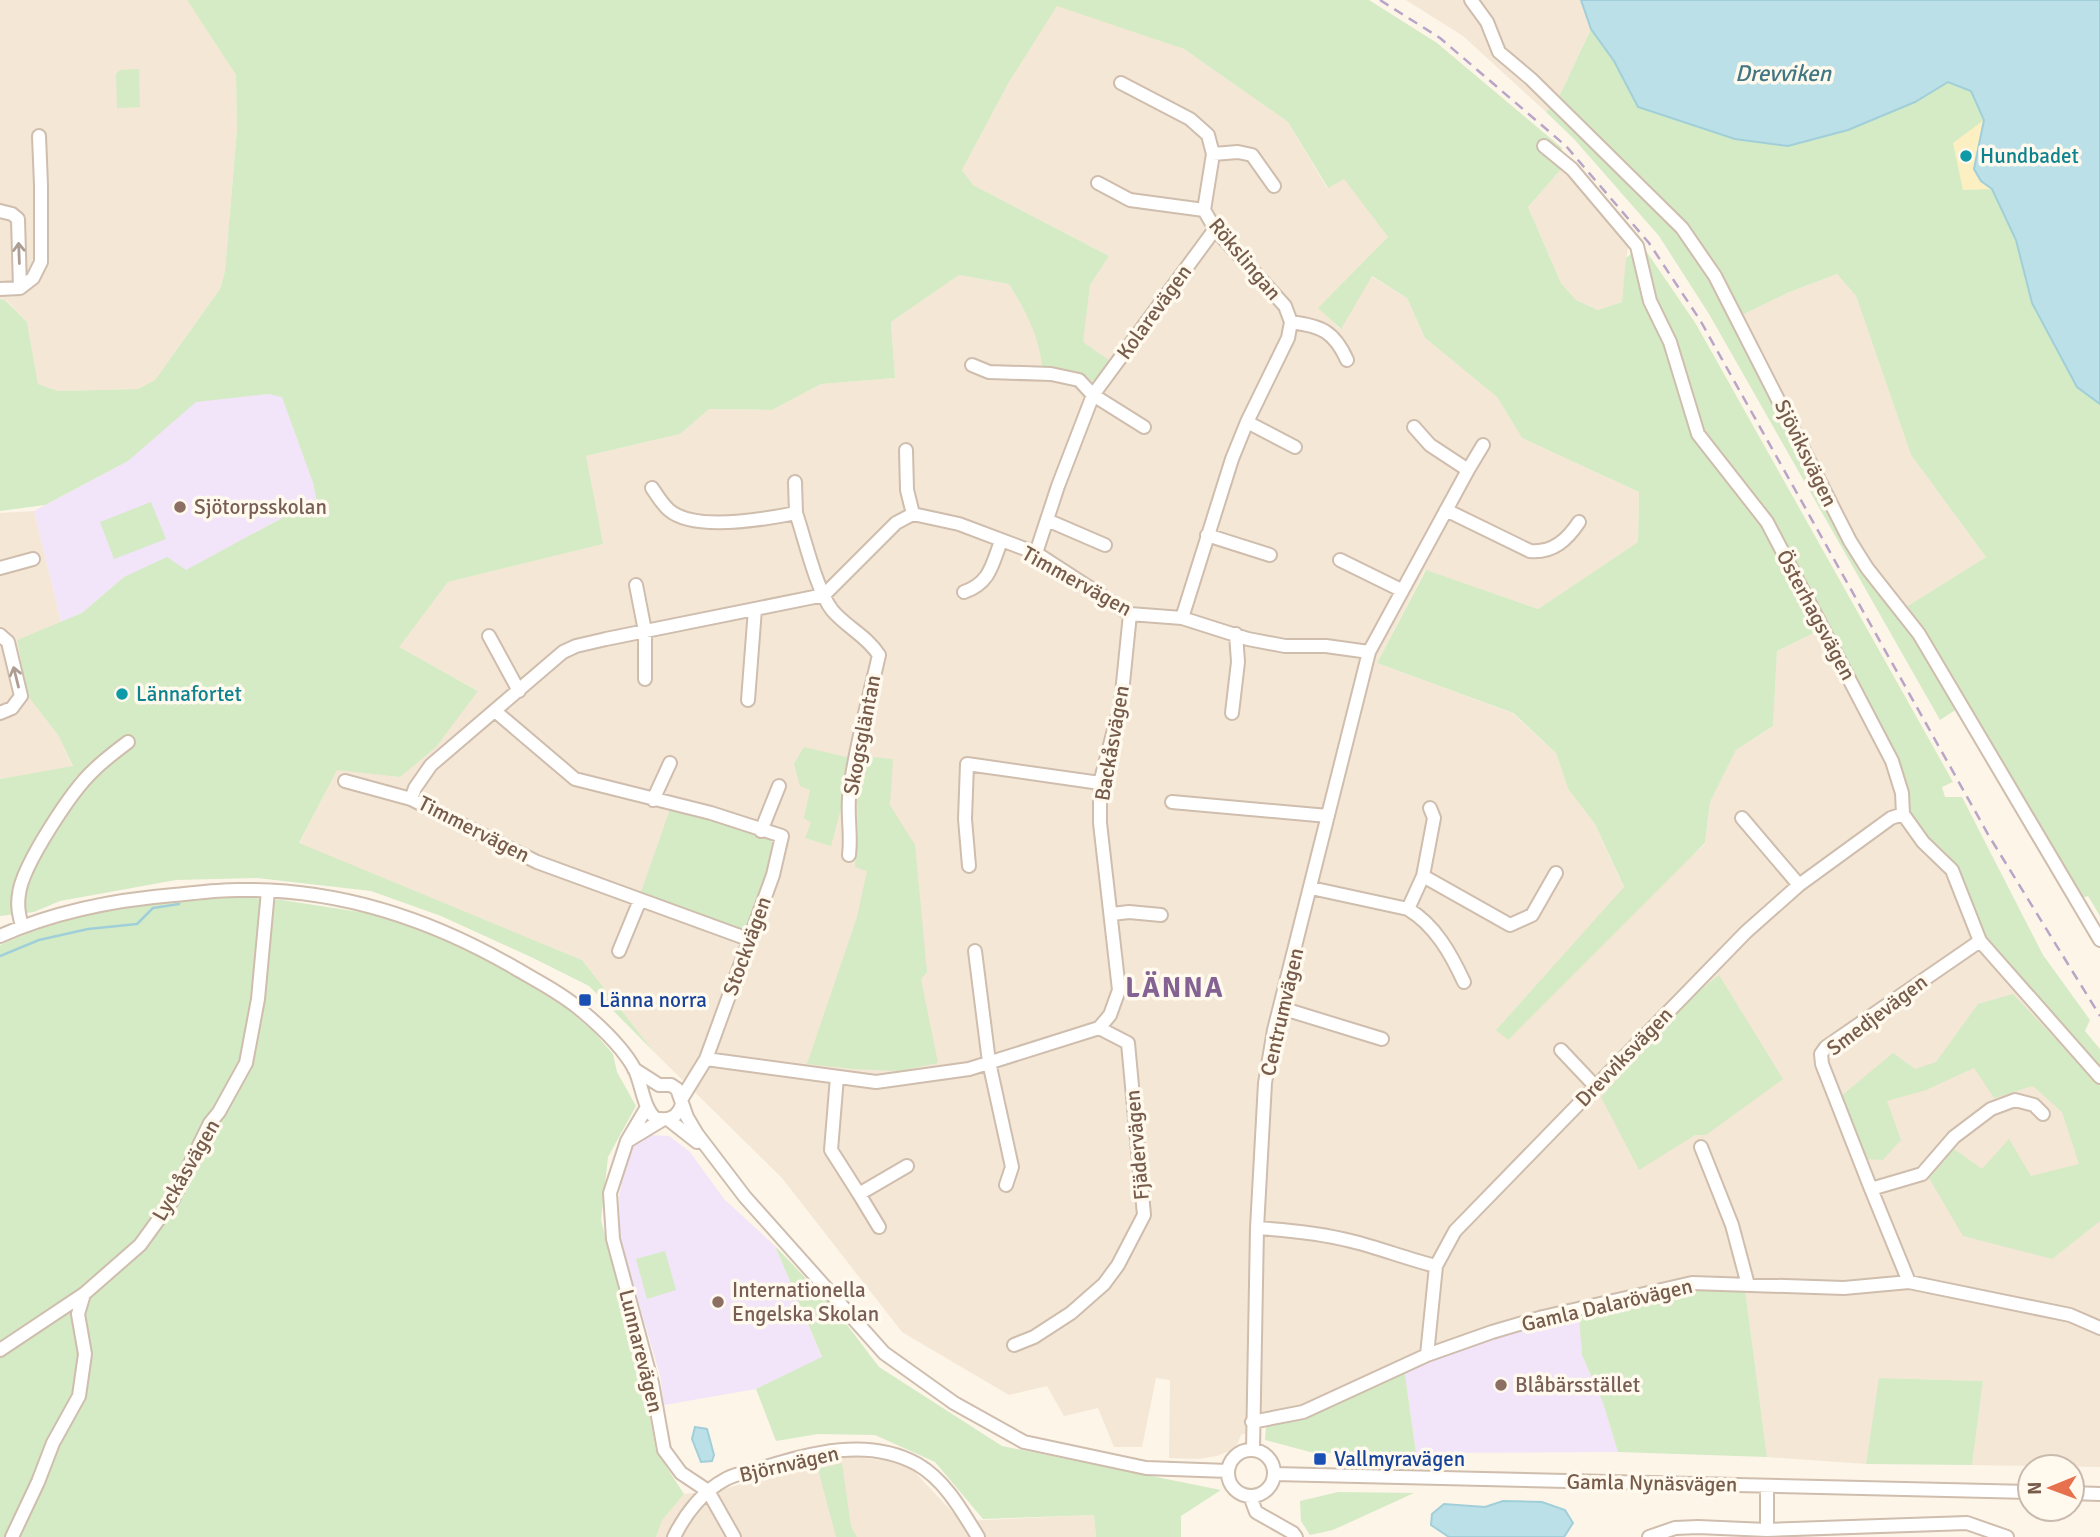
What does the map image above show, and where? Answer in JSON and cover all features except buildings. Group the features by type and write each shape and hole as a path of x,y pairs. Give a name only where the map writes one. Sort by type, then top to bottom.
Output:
{"street":[{"name":"Sjöviksvägen","path":"1471,0 1487,22 1499,52 1531,79 1643,187 1682,228 1715,275 1850,541 1867,568 1919,634 2100,940"},
{"path":"1121,83 1189,119 1208,135 1213,154 1238,152 1252,155 1274,186"},
{"path":"0,289 20,288 33,278 41,262 38,136"},
{"name":"Österhagsvägen","path":"1544,146 1572,169 1637,246 1650,301 1670,342 1698,434 1767,522 1892,761 1902,793 1903,814 1923,842 1952,870 1980,941 2100,1077"},
{"name":"Rökslingan","path":"1182,618 1207,535 1247,422 1288,338 1291,322 1285,306 1215,229 1204,209 1213,154"},
{"path":"1098,183 1130,200 1204,209"},
{"path":"0,211 12,214 18,219 20,288"},
{"name":"Kolarevägen","path":"1037,553 1093,395 1215,229"},
{"name":"Rökslingan","path":"1291,322 1318,326 1340,345 1347,360"},
{"path":"972,365 989,372 1051,374 1079,380 1093,395 1143,427"},
{"path":"1247,422 1295,447"},
{"path":"1414,427 1430,446 1468,470"},
{"name":"Centrumvägen","path":"1253,1450 1257,1228 1265,1083 1274,1030 1368,652 1483,445"},
{"path":"795,482 796,513 824,596 896,523 913,514 907,490 906,450"},
{"path":"652,488 670,511 690,518 734,523 796,513"},
{"path":"1446,510 1530,551 1543,552 1568,539 1579,522"},
{"name":"Timmervägen","path":"913,514 959,524 1037,553 1130,614 1182,618 1285,646 1326,646 1368,652"},
{"path":"1047,520 1105,545"},
{"path":"1207,535 1270,555"},
{"name":"Timmervägen","path":"964,592 978,587 986,579 1001,541"},
{"path":"0,568 33,559"},
{"path":"1340,560 1401,590"},
{"path":"636,585 645,631 645,679"},
{"name":"Timmervägen","path":"748,939 537,862 411,791 432,765 552,661 570,649 645,631 824,596"},
{"name":"Skogsgläntan","path":"824,596 833,611 872,643 879,655 850,788 848,813 852,838 849,855"},
{"path":"748,700 755,609"},
{"name":"Backåsvägen","path":"1099,1028 1110,1015 1119,990 1100,823 1100,783 1121,703 1130,614"},
{"path":"1232,713 1237,662 1236,634"},
{"path":"0,635 8,642 21,696 12,708 0,713"},
{"path":"489,636 519,691"},
{"name":"Stockvägen","path":"495,711 575,779 711,813 782,836 773,875 706,1059 682,1101"},
{"path":"22,926 18,912 19,893 24,875 44,836 92,771 128,742"},
{"path":"653,800 670,763"},
{"path":"969,866 965,819 967,764 1100,783"},
{"path":"345,781 411,791"},
{"path":"761,831 779,786"},
{"path":"1172,802 1328,816"},
{"path":"1408,909 1423,876 1434,818 1430,808"},
{"name":"Drevviksvägen","path":"1427,1354 1436,1266 1455,1231 1746,932 1799,885 1891,818 1903,814"},
{"path":"1742,818 1799,885"},
{"path":"1423,876 1510,925 1532,915 1556,873"},
{"path":"1311,888 1408,909 1424,919 1453,958 1464,982"},
{"path":"0,936 68,911 121,900 237,890 349,900 441,929 492,955 580,1009 615,1041 634,1069 646,1104 655,1118 665,1120 711,1154"},
{"name":"Lyckåsvägen","path":"0,1349 84,1294 140,1245 172,1201 211,1123 246,1063 258,999 268,891"},
{"path":"619,951 640,900"},
{"path":"1111,914 1129,912 1161,915"},
{"name":"Smedjevägen","path":"1909,1282 1822,1064 1821,1054 1826,1047 1980,941"},
{"path":"975,951 989,1062 1012,1167 1006,1185"},
{"path":"1281,1008 1382,1039"},
{"path":"706,1059 876,1082 969,1069 1099,1028"},
{"name":"Fjädervägen","path":"1013,1345 1034,1337 1071,1313 1104,1284 1118,1265 1144,1215 1128,1043 1099,1028"},
{"path":"1560,1050 1595,1086"},
{"path":"634,1069 677,1089 692,1126 745,1197 884,1353 954,1403 1024,1442 1146,1468 1228,1471"},
{"path":"646,1104 652,1088 696,1074"},
{"path":"837,1077 831,1150 879,1227"},
{"path":"1871,1189 1922,1174 1954,1137 1991,1109 2015,1100 2034,1105 2043,1114"},
{"path":"627,1141 680,1111 682,1101"},
{"name":"Lunnarevägen","path":"646,1104 627,1141 610,1193 612,1239 652,1383 664,1450 681,1473 708,1491 734,1537"},
{"path":"1701,1147 1732,1225 1748,1284"},
{"path":"859,1194 907,1166"},
{"path":"1257,1228 1307,1231 1352,1241 1436,1266"},
{"name":"Gamla Dalarövägen","path":"1252,1422 1303,1412 1427,1354 1492,1332 1543,1317 1692,1283 1844,1288 1909,1282 2070,1315 2100,1328"},
{"path":"12,1537 53,1443 79,1396 85,1354 78,1314 84,1294"},
{"name":"Björnvägen","path":"674,1537 683,1517 708,1491 727,1478 831,1450 862,1449 895,1455 919,1465 947,1490 978,1537"},
{"path":"1253,1450 1268,1458 1274,1474 1269,1488 1257,1495 1243,1495 1231,1485 1228,1471 1236,1456 1253,1450"},
{"name":"Gamla Nynäsvägen","path":"1274,1474 2016,1492"},
{"path":"1767,1530 1768,1486"},
{"path":"1250,1496 1256,1512 1296,1537"},
{"path":"1649,1537 1675,1528 1767,1530 1967,1523 2007,1537"}],"shaded area":[{"path":"0,0 187,0 236,75 237,129 225,271 220,289 155,380 138,389 58,391 38,384 27,322 6,300 0,299"},
{"path":"1406,0 1581,0 1591,29 1558,99 1546,112 1463,36"},
{"name":"LÄNNA","path":"1057,5 1184,49 1288,122 1327,188 1344,178 1388,237 1319,308 1340,329 1371,276 1407,298 1425,338 1497,397 1522,438 1639,492 1638,542 1538,609 1425,570 1377,663 1512,713 1556,753 1568,789 1595,824 1624,888 1496,1030 1705,844 1710,802 1736,750 1773,726 1777,651 1812,634 1829,637 1903,775 1911,822 1960,879 1985,943 2100,1064 2100,1467 2086,1467 2086,1453 2016,1453 2016,1466 1972,1465 1983,1381 1880,1378 1866,1464 1767,1457 1745,1291 1266,1426 1241,1435 1237,1445 1229,1451 1198,1459 1169,1458 1170,1380 1156,1378 1142,1447 1114,1447 1098,1408 1064,1416 1047,1386 1009,1395 902,1332 782,1178 654,1052 582,960 299,844 337,769 400,777 477,690 398,647 448,582 602,544 586,456 680,434 708,409 772,410 821,384 895,378 891,322 959,275 1009,284 1029,318 1039,344 1042,366 1072,372 1098,383 1082,342 1090,285 1109,256 973,185 962,170 1009,82"},
{"path":"1562,168 1628,245 1622,302 1598,310 1576,300 1561,283 1528,207"},
{"path":"1837,274 1856,296 1911,455 1986,557 1906,607 1869,566 1742,315 1787,293"},
{"name":"Sjötorpsskolan","path":"268,394 282,396 313,483 318,508 295,511 185,571 124,577 82,613 61,622 34,511 128,461 196,401"},
{"path":"34,511 61,622 17,640 27,695 58,735 73,767 0,779 0,513"},
{"name":"Internationella Engelska Skolan","path":"650,1135 669,1136 690,1152 724,1199 775,1246 822,1358 756,1389 664,1405 660,1375 620,1240 619,1196 630,1146"},
{"name":"Blåbärsstället","path":"1579,1315 1582,1355 1603,1403 1618,1452 1416,1453 1404,1368 1434,1354"},
{"path":"839,1455 906,1463 961,1521 1094,1515 1096,1537 656,1537 661,1520 684,1494 721,1490"}],"green space":[{"path":"187,0 1369,0 1437,43 1562,148 1562,168 1528,207 1561,283 1576,300 1598,310 1622,302 1626,258 1642,245 1696,324 1953,782 1942,787 1945,797 1962,797 2043,955 2090,1020 2085,1031 2100,1049 2100,1067 1984,935 1954,866 1913,819 1905,777 1895,753 1826,618 1812,634 1777,651 1773,726 1736,750 1710,802 1705,843 1508,1040 1496,1030 1624,887 1595,824 1568,789 1556,753 1513,713 1377,663 1426,570 1538,609 1638,542 1639,492 1522,438 1497,397 1425,338 1407,298 1372,276 1341,329 1318,308 1388,237 1344,179 1328,188 1288,122 1184,49 1057,6 1009,82 962,170 973,185 1109,256 1090,285 1083,342 1113,363 1097,383 1072,372 1042,366 1038,343 1030,323 1009,284 959,275 891,322 895,378 821,384 772,410 709,409 680,434 586,456 603,544 448,582 399,647 478,691 436,747 400,777 337,770 299,843 582,960 654,1052 589,986 441,916 371,891 257,878 176,880 60,901 34,912 0,916 0,779 73,766 58,735 27,695 17,640 82,613 124,577 167,557 186,570 295,511 318,508 313,483 282,397 268,394 196,402 128,461 45,505 0,511 0,299 5,300 27,322 38,384 58,391 138,389 155,380 220,289 225,271 237,129 236,75"},
{"name":"Drevviken","path":"1749,0 2100,88 2100,916 2088,896 2082,898 1923,631 1906,607 1986,557 1911,455 1856,296 1837,274 1787,293 1742,315 1718,272 1558,99 1591,29 1614,61"},
{"path":"139,69 140,107 117,108 116,74 120,70"},
{"path":"1553,104 1679,229 1712,277 1847,542 1900,612 1960,707 1940,720 1709,314 1659,236 1574,139 1546,112"},
{"path":"151,502 166,539 114,559 100,522"},
{"path":"804,747 850,758 831,846 805,838 811,823 804,818 810,790 800,786 794,764"},
{"path":"863,756 893,759 890,805 915,845 927,972 921,979 938,1063 899,1071 807,1064 857,917 867,871 855,867 857,797"},
{"path":"670,809 770,837 776,856 746,936 640,895"},
{"path":"241,897 282,900 379,915 446,939 485,957 565,1007 594,1032 613,1054 617,1072 636,1106 608,1157 601,1220 643,1378 656,1451 684,1494 662,1520 656,1537 0,1537 0,945 59,923 118,909 178,901"},
{"path":"1719,975 1783,1079 1706,1135 1695,1135 1639,1170 1601,1097 1690,998"},
{"path":"2013,994 2100,1086 2100,1221 2052,1259 1963,1236 1929,1178 1954,1149 1982,1169 2009,1139 2031,1176 2079,1164 2062,1112 2033,1086 1994,1098 1974,1068 1926,1090 1887,1101 1901,1140 1883,1160 1864,1159 1840,1097 1893,1053 1915,1069 1936,1062 1978,1004"},
{"path":"775,1246 835,1309 879,1367 1002,1446 1221,1490 1181,1516 1181,1537 1096,1537 1094,1515 983,1519 935,1462 875,1435 818,1434 776,1441 756,1389 822,1357"},
{"path":"665,1251 676,1290 647,1299 636,1259"},
{"path":"1692,1290 1745,1290 1767,1457 1618,1452 1603,1403 1582,1355 1579,1315"},
{"path":"1404,1368 1416,1453 1314,1453 1265,1440 1266,1426 1302,1418"},
{"path":"1879,1378 1983,1381 1972,1465 1866,1464"},
{"path":"842,1463 851,1527 857,1537 836,1537 818,1469"},
{"path":"1338,1492 1414,1493 1333,1530 1310,1535 1301,1521 1300,1501"}],"sand":[{"name":"Hundbadet","path":"1984,120 1976,166 1984,182 1992,189 1963,190 1953,143"}],"water":[{"name":"Drevviken","path":"1581,0 2100,0 2100,404 2077,387 2032,303 2016,240 1992,189 1981,181 1974,169 1984,120 1971,91 1948,82 1915,102 1848,130 1788,146 1735,139 1638,107 1614,61 1591,29"},
{"path":"695,1427 707,1429 714,1455 712,1461 701,1462 692,1439"},
{"path":"1503,1501 1542,1502 1565,1510 1573,1523 1564,1537 1449,1537 1431,1525 1432,1514 1444,1504 1485,1507"}],"waterway":[{"path":"0,956 39,940 88,929 137,924 153,908 179,904"}],"railway":[{"path":"1380,0 1440,38 1566,146 1649,243 1700,320 1989,836 2100,1016"}],"place":[{"name":"Hundbadet","path":"1966,156"},
{"name":"Sjötorpsskolan","path":"180,507"},
{"name":"Lännafortet","path":"122,694"},
{"name":"Länna norra","path":"585,1000"},
{"name":"Internationella Engelska Skolan","path":"718,1302"},
{"name":"Blåbärsstället","path":"1501,1385"},
{"name":"Vallmyravägen","path":"1320,1459"}],"district":[{"name":"LÄNNA","path":"1175,988"}]}
